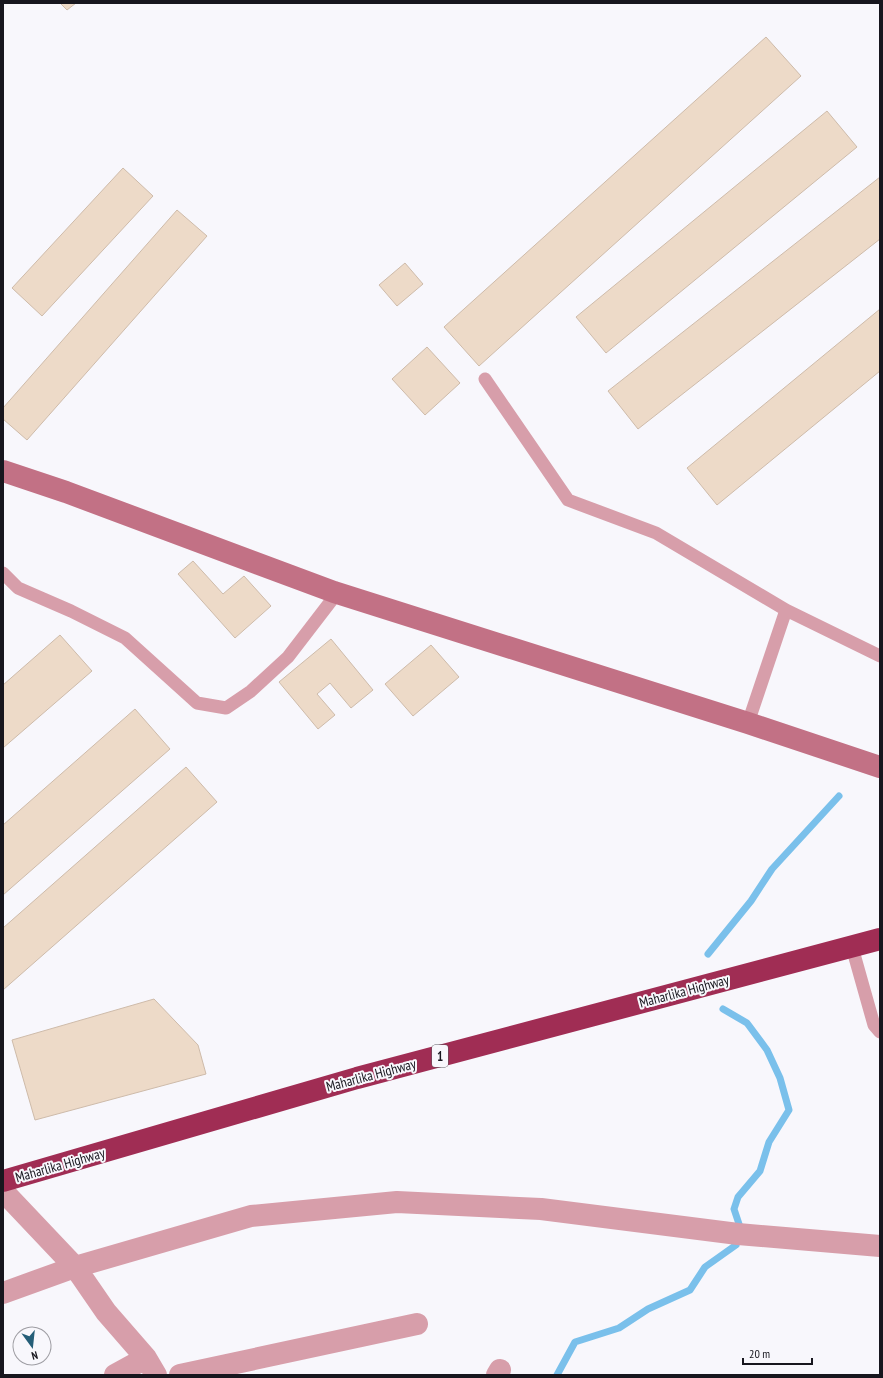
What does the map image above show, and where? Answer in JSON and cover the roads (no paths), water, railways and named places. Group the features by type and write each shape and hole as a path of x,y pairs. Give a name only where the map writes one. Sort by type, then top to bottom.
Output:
{"highway":[{"name":"Maharlika Highway","path":"3,1181 357,1078 880,939"}],"street":[{"path":"3,471 66,492 334,592 748,722 880,767"},
{"path":"3,1191 75,1267 106,1312 151,1366 115,1375"},
{"path":"3,1293 75,1267 251,1216 397,1202 541,1209 738,1234 880,1246"},
{"path":"180,1375 417,1324"}],"lane":[{"path":"485,379 568,500 656,533 786,610 880,656"},
{"path":"3,573 18,588 125,638 197,703 226,708 251,690 288,657 331,602 334,592"},
{"path":"748,722 786,610"},
{"path":"852,947 874,1025 880,1032"}],"waterway":[{"path":"708,954 751,901 772,869 839,796"},
{"path":"723,1009 747,1023 767,1050 780,1078 789,1110 769,1142 760,1171 738,1197 734,1209 740,1227"},
{"path":"557,1375 575,1342 619,1328 648,1309 690,1290 705,1267 736,1245"}]}
